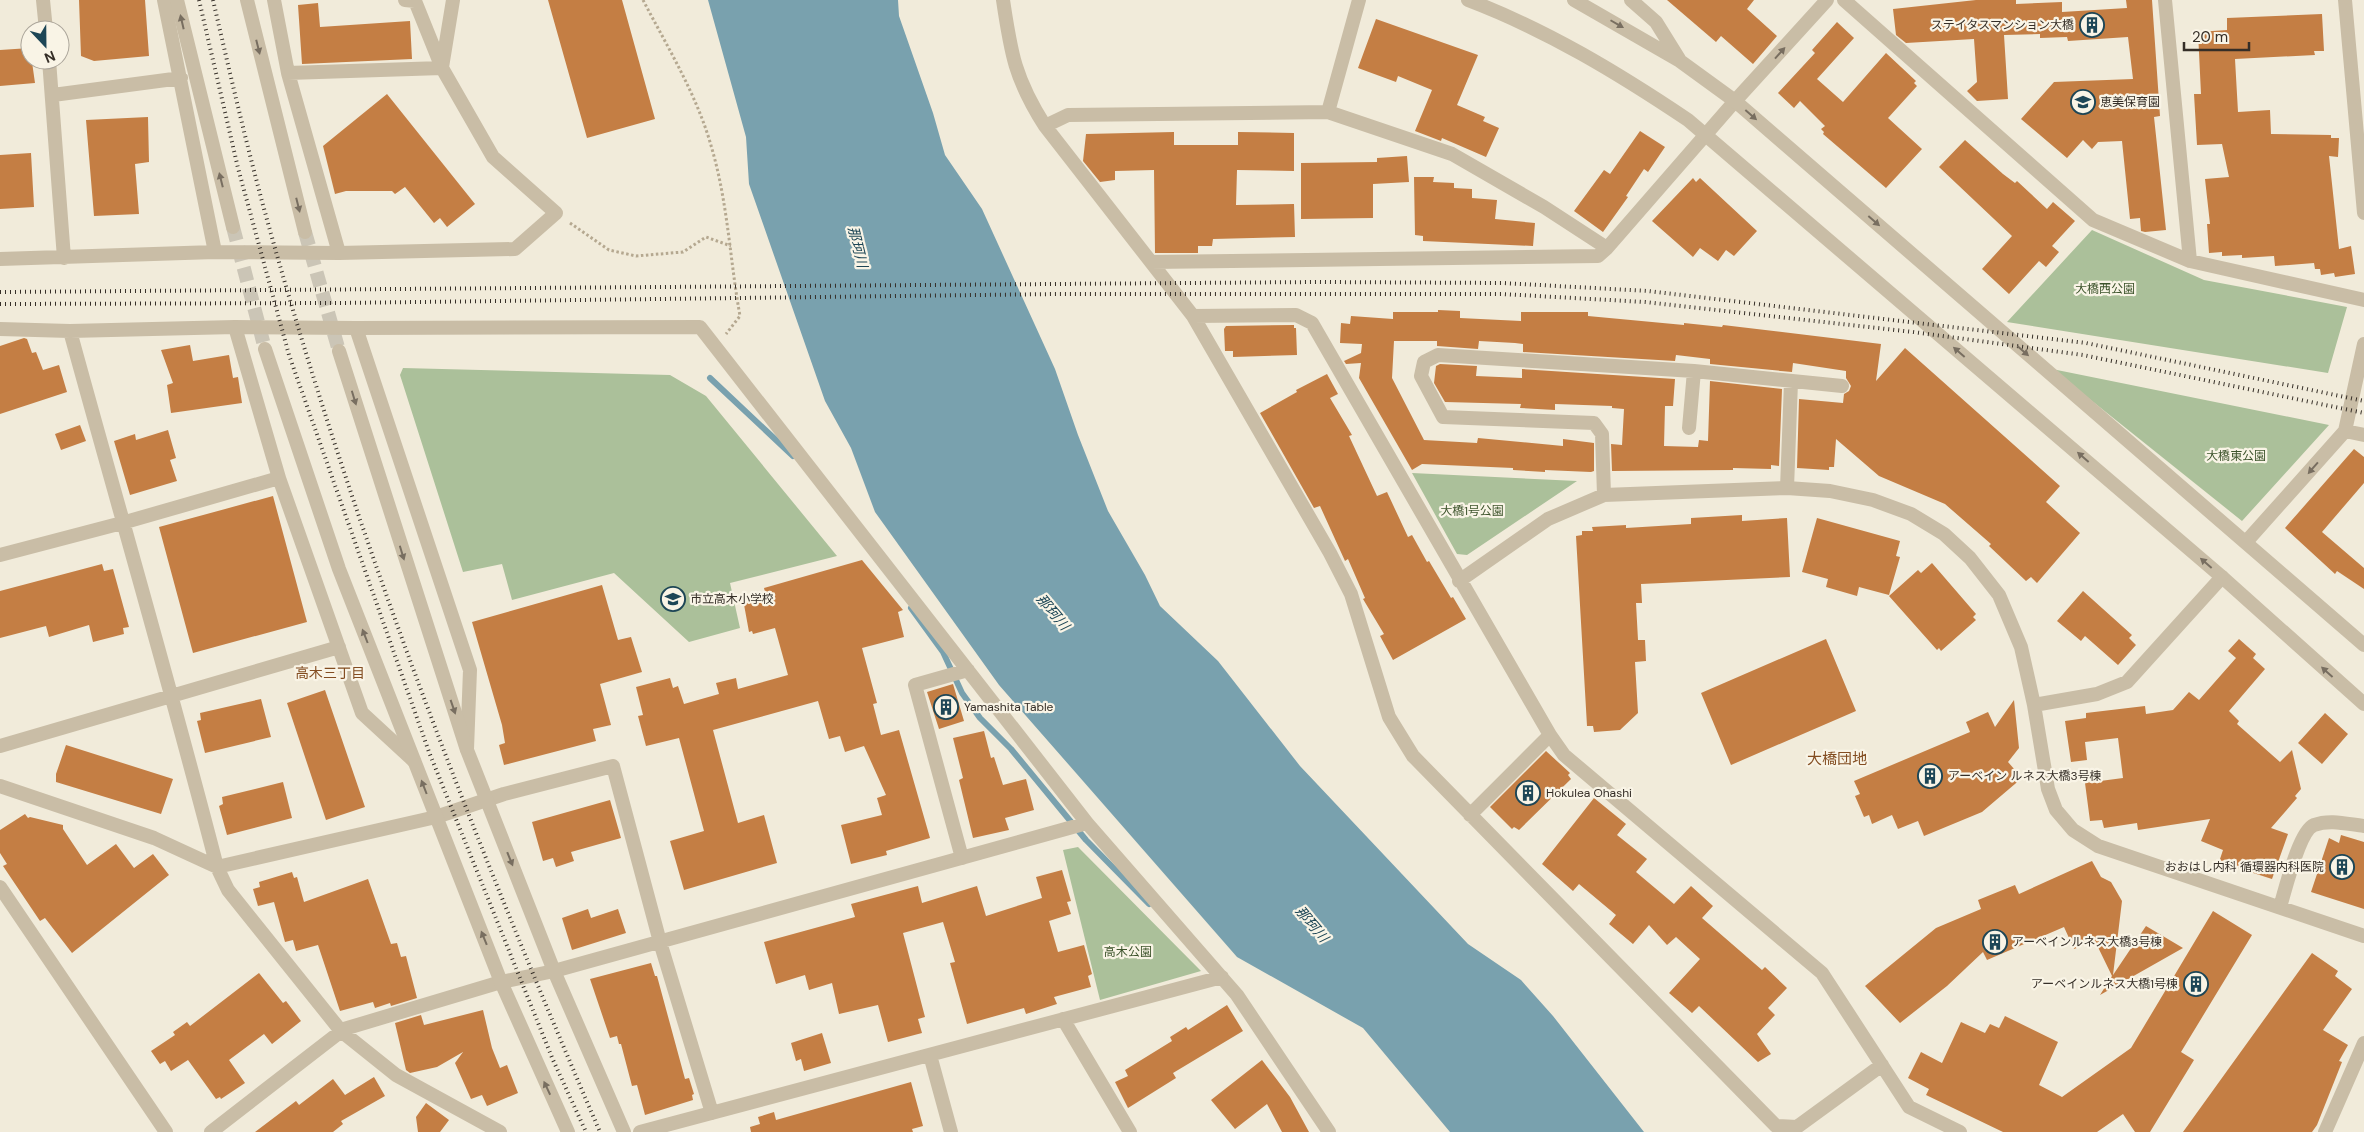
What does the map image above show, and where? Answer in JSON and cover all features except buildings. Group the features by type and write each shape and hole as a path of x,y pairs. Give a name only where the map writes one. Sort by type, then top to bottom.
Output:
{"street":[{"path":"43,0 45,20"},
{"path":"164,0 182,78 215,252"},
{"path":"177,0 233,227"},
{"path":"247,0 305,232"},
{"path":"274,0 288,73 339,253"},
{"path":"0,259 215,252 339,253 515,249 556,213 493,157 442,68 415,1 405,0"},
{"path":"442,68 453,0"},
{"path":"1003,0 1010,53 1020,82 1045,126 1192,316 1330,553 1350,594 1389,717 1413,756 1776,1126 1797,1127 1882,1065"},
{"path":"1328,112 1359,0"},
{"path":"1468,0 1555,39 1625,78 1706,134 2222,577 2364,704"},
{"path":"1574,0 1680,61 1735,101 2364,645"},
{"path":"1631,0 1656,22 1680,61"},
{"path":"1151,262 1598,256 1826,0"},
{"path":"1844,0 2093,220 2190,261 2364,300"},
{"path":"2165,0 2190,261"},
{"path":"2345,0 2364,213"},
{"path":"288,73 442,68"},
{"path":"50,70 64,258"},
{"path":"53,95 182,78"},
{"path":"1045,126 1068,115 1328,112 1452,154 1544,207 1607,248"},
{"path":"1192,316 1296,315 1312,322 1459,581 1550,735 1564,755 1822,973 1909,1108 1960,1132"},
{"path":"235,327 279,478 362,713 414,761"},
{"path":"0,329 70,331 235,327 700,327 1087,823 1238,995 1329,1132"},
{"path":"356,328 470,670 468,750"},
{"path":"70,331 122,523 172,695 217,867 228,890 341,1031 396,1075 500,1132"},
{"path":"2246,542 2345,431 2364,344"},
{"path":"265,349 339,569 501,982 568,1132"},
{"path":"339,351 468,750 486,800 554,971 624,1132"},
{"path":"1604,495 1602,434 1594,423 1443,416 1420,376 1424,362 1438,355 1694,371 1842,386"},
{"path":"1689,428 1694,371"},
{"path":"1787,488 1791,382"},
{"path":"2345,431 2364,435"},
{"path":"0,555 122,523 279,478"},
{"path":"1459,581 1548,519 1604,495 1787,488 1830,491 1873,500 1911,514 1944,534 1970,558 1999,595 2021,647 2034,705 2048,789 2056,810 2073,830 2098,846 2364,936"},
{"path":"2034,705 2097,694 2127,682 2222,577"},
{"path":"0,746 339,647"},
{"path":"962,858 915,685 968,670"},
{"path":"1470,815 1550,735"},
{"path":"0,786 154,838 217,867 436,817 486,800 613,766 660,942 712,1113"},
{"path":"2280,907 2303,836 2312,826 2332,821 2364,826"},
{"path":"211,1132 341,1031 501,982 554,971 1087,823"},
{"path":"0,887 166,1132"},
{"path":"640,1132 1222,977"},
{"path":"1063,1019 1130,1132"},
{"path":"2324,1132 2364,1043"},
{"path":"930,1054 951,1132"}],"path":[{"path":"643,0 688,87 712,149 731,247 733,278 740,316 716,347"},
{"path":"556,213 609,250 636,256 683,252 706,237 731,247"}],"green space":[{"name":"大橋西公園","path":"2092,230 2204,280 2347,307 2328,373 2007,322"},
{"path":"403,368 670,375 706,396 837,556 730,583 740,628 689,642 614,573 512,600 502,564 463,572 400,375"},
{"name":"大橋東公園","path":"2052,369 2329,425 2242,521"},
{"name":"大橋1号公園","path":"1412,473 1577,481 1467,555 1457,554"},
{"name":"高木公園","path":"1078,847 1201,971 1100,1000 1063,850"}],"water":[{"name":"那珂川","path":"708,0 898,0 899,16 933,113 945,155 982,209 1055,369 1078,435 1108,511 1145,575 1160,606 1218,661 1300,766 1468,944 1521,980 1553,1016 1644,1132 1450,1132 1363,1028 1237,957 999,685 875,512 851,448 825,401 749,184 746,137"}],"waterway":[{"path":"710,378 793,456"},
{"path":"911,608 943,652 962,693 980,718 1011,749 1086,840 1149,904"}],"tunnel":[{"path":"233,227 265,349"},
{"path":"305,232 339,351"}],"railway":[{"path":"199,0 238,168 289,355 429,752 553,1060 586,1132"},
{"path":"213,0 271,234 341,463 420,689 508,912 600,1132"},
{"path":"0,292 1319,282 1503,283 1648,291 2086,343 2364,401"},
{"path":"0,304 339,303 1057,294 1502,294 1645,302 1913,332 2083,355 2364,413"}],"place":[{"name":"ステイタスマンション大橋","path":"2092,25"},
{"name":"恵美保育園","path":"2083,102"},
{"name":"市立高木小学校","path":"673,599"},
{"name":"Yamashita Table","path":"946,707"},
{"name":"アーベイン ルネス大橋3号棟","path":"1930,776"},
{"name":"Hokulea Ohashi","path":"1528,793"},
{"name":"おおはし内科 循環器内科医院","path":"2342,867"},
{"name":"アーベインルネス大橋3号棟","path":"1995,942"},
{"name":"アーベインルネス大橋1号棟","path":"2196,984"}],"district":[{"name":"高木三丁目","path":"330,673"},
{"name":"大橋団地","path":"1837,759"}]}
